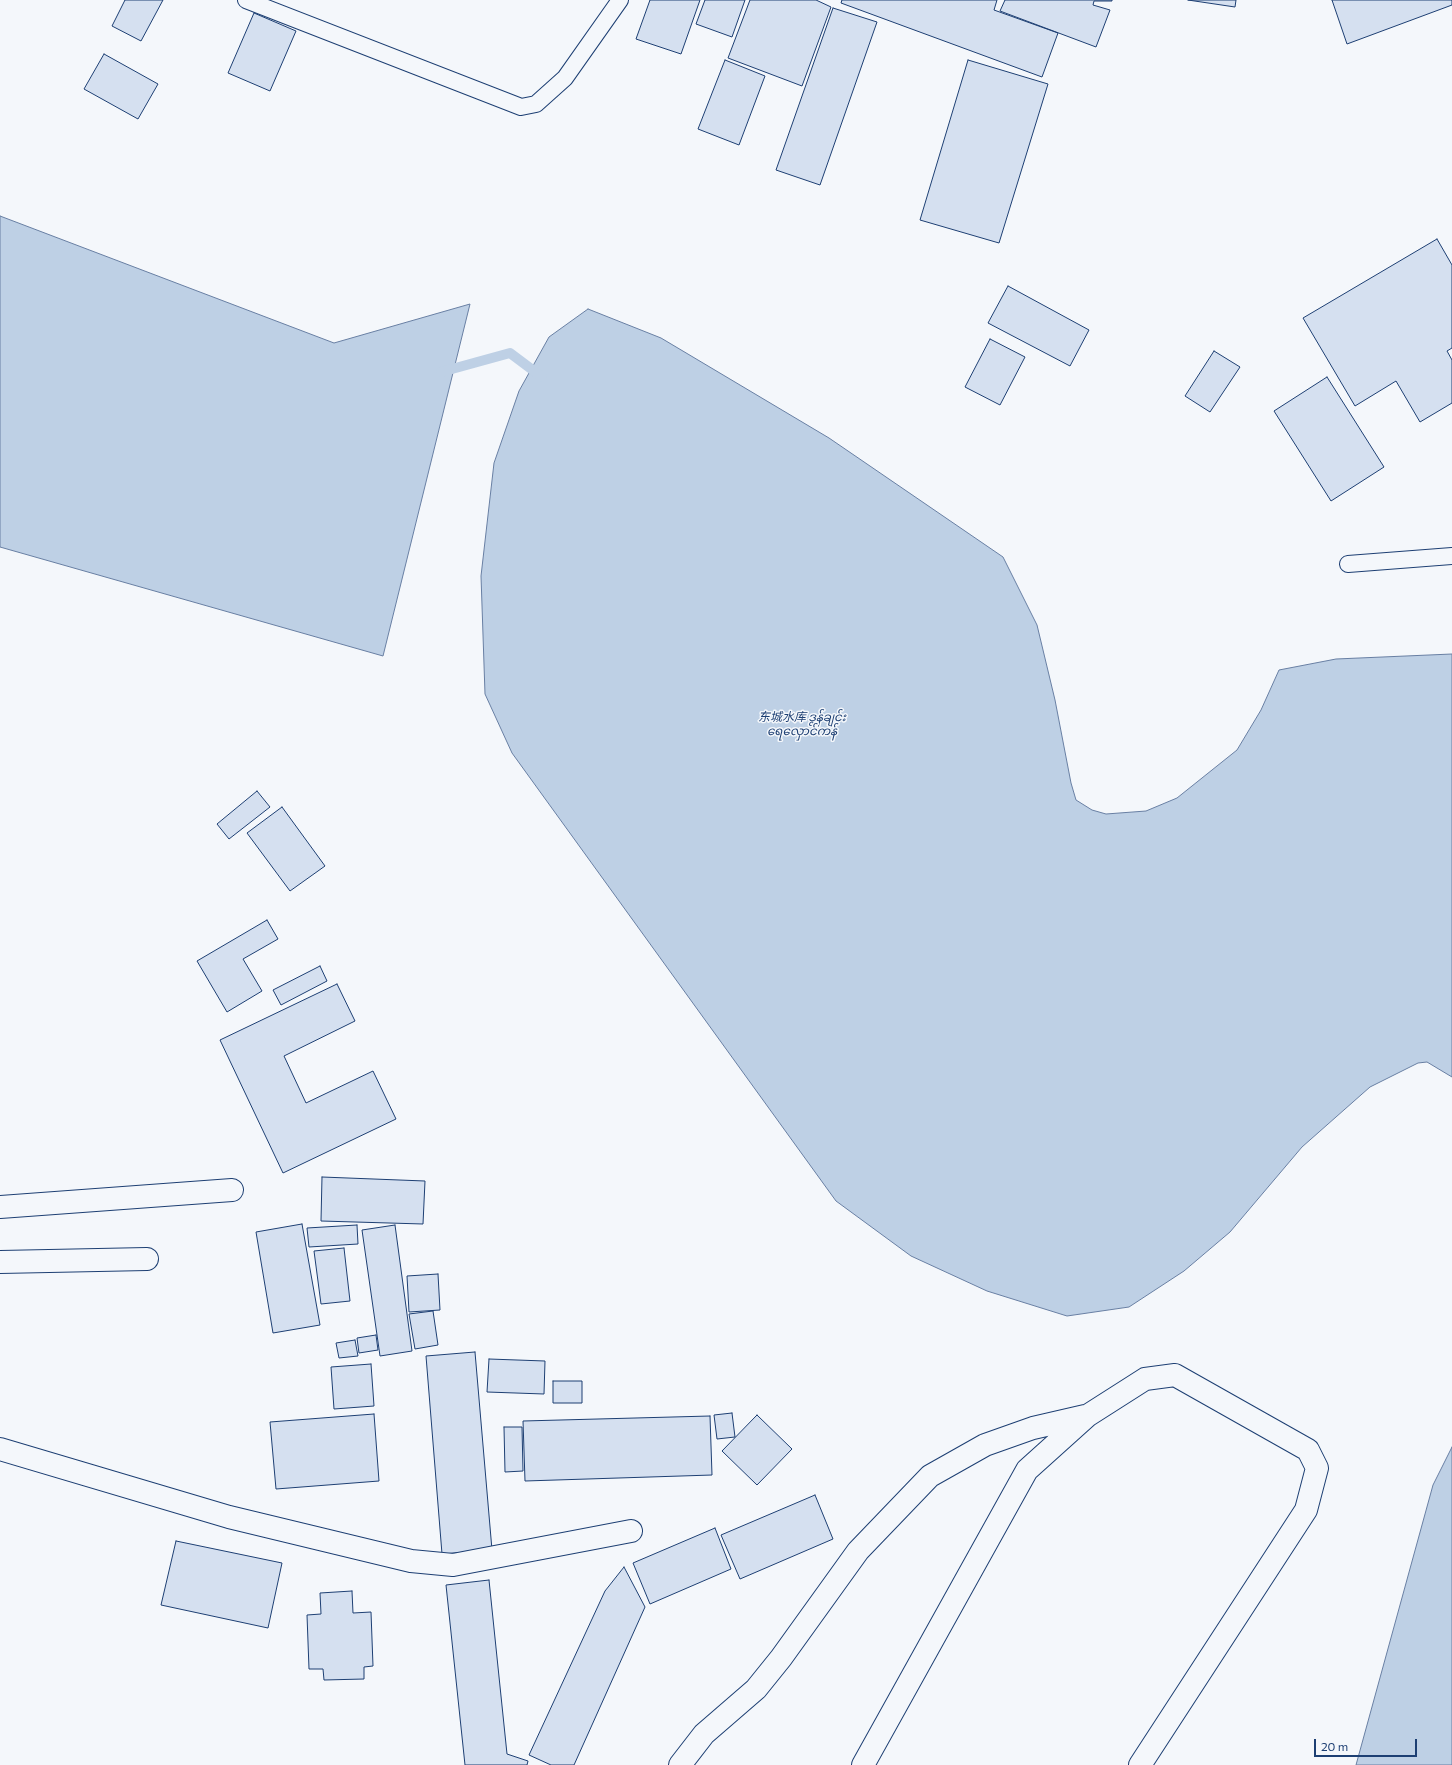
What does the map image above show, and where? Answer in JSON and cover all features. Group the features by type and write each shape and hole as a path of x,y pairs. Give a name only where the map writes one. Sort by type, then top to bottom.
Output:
{"street":[{"path":"0,1207 232,1190"},
{"path":"0,1262 147,1259"},
{"path":"863,1765 1027,1470 1087,1416 1144,1379 1176,1376 1308,1450 1317,1468 1306,1510 1140,1765"},
{"path":"680,1765 704,1734 756,1689 781,1658 858,1551 930,1476 985,1445 1033,1428 1087,1416"},
{"path":"0,1449 228,1517 411,1562 453,1565 632,1531"}],"lane":[{"path":"246,0 521,107 536,104 565,78 620,0"},
{"path":"1348,564 1452,556"}],"water":[{"path":"0,216 334,343 470,304 383,656 0,547"},
{"name":"东城水库 ဒွန်ချင်း ရေလှောင်ကန်","path":"588,309 661,338 829,438 1003,557 1037,625 1055,700 1071,783 1076,800 1092,810 1106,814 1146,811 1177,798 1237,750 1261,710 1279,670 1336,659 1452,654 1452,1077 1427,1062 1418,1063 1370,1087 1302,1147 1230,1232 1184,1271 1129,1307 1067,1316 987,1291 911,1256 836,1201 512,753 485,694 481,576 494,463 519,391 549,337"},
{"path":"1452,1447 1452,1765 1356,1765 1433,1485"}],"building":[{"path":"125,0 163,0 141,41 112,26"},
{"path":"650,0 700,0 681,54 636,39"},
{"path":"705,0 745,0 732,37 696,24"},
{"path":"750,0 816,0 831,7 802,86 728,58"},
{"path":"842,0 997,0 994,10 1058,33 1042,77 841,3"},
{"path":"1005,0 1112,1 1094,1 1093,5 1110,10 1096,47 1000,11"},
{"path":"1188,0 1236,0 1235,7"},
{"path":"1332,0 1452,0 1452,5 1347,44"},
{"path":"833,8 877,22 820,185 776,170"},
{"path":"254,13 296,31 270,91 228,73"},
{"path":"104,54 158,84 138,119 84,89"},
{"path":"725,60 765,76 739,145 698,129"},
{"path":"968,60 1048,84 999,243 920,220"},
{"path":"1437,239 1452,265 1452,348 1447,351 1452,360 1452,403 1420,422 1396,381 1355,406 1303,318"},
{"path":"1008,286 1089,330 1070,366 988,323"},
{"path":"990,339 1025,357 1000,405 965,387"},
{"path":"1214,351 1240,367 1210,412 1185,396"},
{"path":"1327,377 1384,467 1331,501 1274,411"},
{"path":"257,791 270,807 229,839 217,824"},
{"path":"282,807 325,866 290,891 247,833"},
{"path":"267,920 278,939 243,959 262,991 227,1012 197,961"},
{"path":"320,966 327,981 281,1005 273,990"},
{"path":"337,984 355,1021 284,1056 306,1103 373,1071 396,1119 283,1173 220,1040"},
{"path":"322,1177 425,1181 423,1224 321,1221"},
{"path":"302,1224 320,1325 273,1333 256,1232"},
{"path":"357,1225 358,1244 309,1247 307,1228"},
{"path":"395,1225 412,1351 380,1356 362,1230"},
{"path":"344,1248 350,1301 321,1304 314,1251"},
{"path":"438,1274 440,1310 409,1312 407,1276"},
{"path":"433,1311 438,1345 415,1349 409,1314"},
{"path":"376,1335 378,1350 359,1353 357,1338"},
{"path":"355,1340 358,1356 339,1358 336,1343"},
{"path":"475,1352 492,1550 442,1554 426,1356"},
{"path":"489,1359 545,1361 544,1394 487,1392"},
{"path":"371,1364 374,1406 334,1409 331,1367"},
{"path":"553,1381 582,1381 582,1403 553,1403"},
{"path":"732,1413 735,1437 717,1439 714,1415"},
{"path":"374,1414 379,1481 276,1489 270,1422"},
{"path":"757,1415 792,1449 757,1485 722,1451"},
{"path":"710,1416 712,1475 525,1481 523,1421"},
{"path":"504,1427 522,1427 523,1471 505,1472"},
{"path":"815,1495 833,1539 740,1579 721,1535"},
{"path":"715,1528 731,1569 650,1604 633,1563"},
{"path":"176,1541 282,1563 268,1628 161,1605"},
{"path":"624,1567 645,1607 574,1765 551,1765 529,1755 605,1591"},
{"path":"489,1580 507,1754 528,1761 527,1765 465,1765 446,1585"},
{"path":"352,1591 353,1613 371,1612 373,1666 364,1667 364,1679 324,1680 323,1669 309,1669 307,1615 321,1614 320,1593"}],"waterway":[{"path":"441,372 510,353 542,377"}]}
